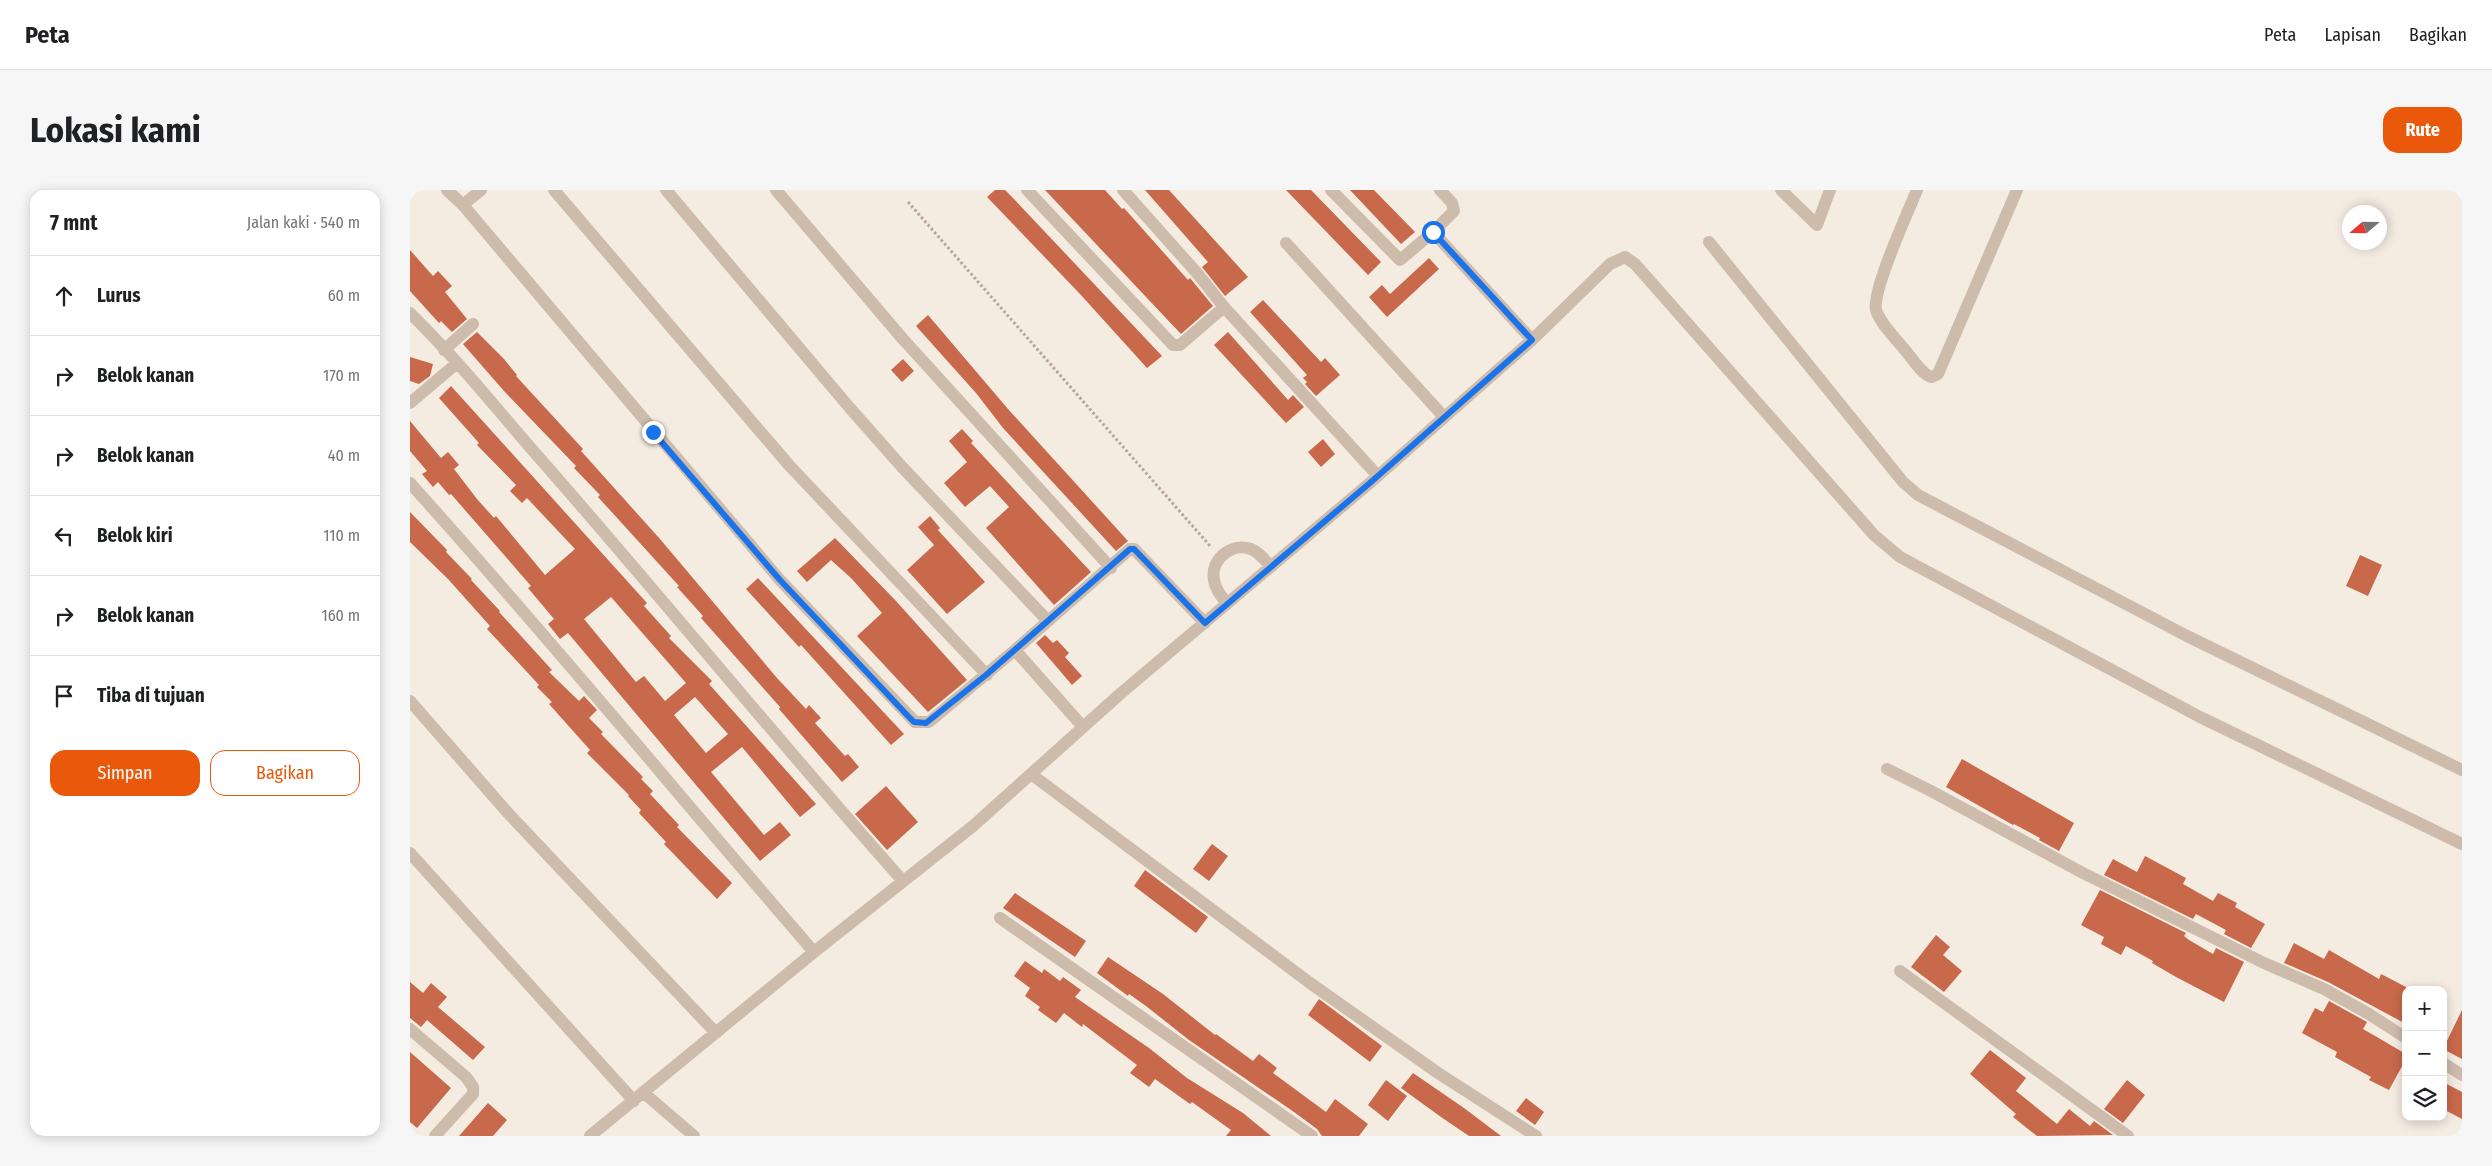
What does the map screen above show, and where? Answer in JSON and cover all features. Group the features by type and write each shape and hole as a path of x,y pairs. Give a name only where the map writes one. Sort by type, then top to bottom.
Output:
{"street":[{"path":"448,190 463,205 780,580 907,715 918,723 929,722 986,675 1130,549 1134,549 1205,623"},
{"path":"463,205 481,190"},
{"path":"554,190 788,464 986,675"},
{"path":"666,190 902,467 1048,620"},
{"path":"776,190 902,338 1110,568"},
{"path":"1027,190 1173,345 1180,345 1224,307"},
{"path":"1123,190 1197,273 1224,307 1378,476"},
{"path":"1332,190 1400,260 1454,211 1452,203 1440,190"},
{"path":"1781,190 1817,226 1830,190"},
{"path":"1917,190 1882,278 1876,305 1879,317 1926,375 1932,377 1938,374 2017,190"},
{"path":"1433,232 1532,340"},
{"path":"1709,242 1903,482 1918,495 2187,636 2462,770"},
{"path":"1286,243 1444,417"},
{"path":"590,1136 814,952 973,826 1083,727 1378,476 1532,340 1610,264 1620,258 1628,258 1874,535 1900,557 2200,717 2462,844"},
{"path":"412,319 444,350 673,611 837,807 903,881"},
{"path":"444,350 474,324"},
{"path":"410,404 456,364"},
{"path":"410,483 526,613 687,805 814,952"},
{"path":"1228,604 1216,587 1213,579 1216,563 1220,557 1234,548 1249,549 1256,552 1271,567"},
{"path":"1015,650 1083,727"},
{"path":"410,701 508,813 716,1032"},
{"path":"1886,769 1931,790 2080,872 2264,963 2324,990 2370,1014 2402,1035"},
{"path":"1031,774 1310,983 1438,1073 1536,1136"},
{"path":"410,853 639,1097 694,1136"},
{"path":"1000,918 1312,1136"},
{"path":"1900,971 2128,1136"},
{"path":"410,1029 466,1078 473,1087 473,1094 435,1136"},
{"path":"2447,1066 2462,1075"}],"path":[{"path":"908,202 1220,557"}],"building":[{"path":"995,190 1005,190 1162,356 1147,368 1080,294 987,197"},
{"path":"1045,190 1105,190 1122,209 1124,208 1188,280 1190,278 1213,306 1181,334"},
{"path":"1145,190 1169,190 1248,277 1225,296 1202,267 1208,262"},
{"path":"1286,190 1311,190 1381,262 1368,275"},
{"path":"1350,190 1374,190 1415,232 1401,244"},
{"path":"410,250 433,276 438,271 452,286 445,292 467,319 452,332 441,321 439,323 410,291"},
{"path":"1429,258 1439,269 1387,317 1369,297 1382,285 1390,294"},
{"path":"1263,300 1321,362 1325,358 1340,375 1316,396 1305,384 1307,382 1303,378 1307,375 1250,312"},
{"path":"928,315 1008,409 1128,541 1116,551 1003,428 976,393 916,326"},
{"path":"477,332 504,359 516,376 583,449 581,451 660,539 777,678 806,709 809,705 821,718 815,723 845,756 848,754 859,767 842,782 779,709 780,707 701,618 703,616 677,587 679,586 598,497 600,495 574,468 576,466 504,391 463,344"},
{"path":"1228,332 1288,400 1293,395 1304,407 1286,423 1214,345"},
{"path":"410,357 433,364 430,376 419,384 410,381"},
{"path":"903,359 914,371 902,382 891,370"},
{"path":"451,386 647,603 644,606 671,636 669,638 712,681 709,684 816,804 800,817 742,747 711,772 764,835 780,822 791,835 760,861 568,633 560,639 548,624 554,619 528,588 531,586 451,494 449,495 438,482 433,487 422,474 427,471 410,451 410,421 441,458 448,452 459,465 454,469 477,499 494,518 496,516 545,575 575,549 527,498 522,503 510,491 516,485 477,445 479,443 439,398","holes":["611,597 686,683 665,701 644,676 636,682 584,619","695,697 728,734 706,753 674,715"]},
{"path":"962,429 973,441 971,443 1091,572 1054,605 986,528 1009,507 990,486 965,507 944,483 967,462 949,441"},
{"path":"1323,439 1335,454 1321,467 1308,452"},
{"path":"410,512 447,550 446,552 552,670 549,672 579,701 584,696 597,710 589,718 603,732 601,734 643,777 641,779 653,791 650,794 679,825 677,827 732,883 717,899 664,844 666,842 639,813 641,810 629,795 587,753 590,750 549,704 552,702 537,687 539,685 487,629 490,626 448,579 410,542"},
{"path":"930,516 940,528 938,530 985,582 947,614 907,570 934,545 918,527"},
{"path":"835,538 896,601 967,680 928,712 857,636 882,613 852,579 831,560 807,582 797,571"},
{"path":"2360,555 2382,565 2368,596 2346,586"},
{"path":"758,578 904,734 891,745 801,645 799,647 746,589"},
{"path":"1045,635 1053,643 1057,640 1069,653 1065,657 1082,676 1072,685 1036,643"},
{"path":"1962,759 2074,823 2059,851 2039,840 2040,838 1946,787"},
{"path":"886,786 918,822 887,850 855,814"},
{"path":"1212,844 1228,856 1209,881 1193,869"},
{"path":"2145,856 2186,878 2183,884 2213,901 2218,893 2237,903 2235,907 2265,924 2251,948 2224,934 2226,930 2196,914 2193,919 2104,875 2113,859 2137,872"},
{"path":"1145,870 1208,917 1196,933 1134,886"},
{"path":"2100,890 2186,933 2184,936 2189,940 2213,954 2216,948 2244,962 2224,1002 2176,977 2126,946 2121,955 2101,944 2104,937 2081,925"},
{"path":"1015,893 1086,941 1075,957 1003,908"},
{"path":"1936,935 1950,947 1943,955 1962,971 1944,992 1911,967"},
{"path":"2294,943 2324,959 2329,950 2379,979 2381,974 2404,986 2402,986 2402,1022 2328,982 2284,963"},
{"path":"1108,957 1163,994 1215,1035 1253,1061 1259,1054 1277,1068 1273,1073 1326,1112 1335,1099 1368,1124 1359,1136 1322,1136 1317,1129 1294,1112 1189,1040 1146,1006 1129,994 1128,996 1097,973"},
{"path":"1025,961 1042,973 1044,969 1060,981 1063,977 1081,990 1075,997 1149,1048 1187,1078 1243,1113 1271,1136 1226,1136 1231,1130 1192,1102 1190,1104 1155,1079 1149,1087 1130,1073 1137,1065 1083,1024 1082,1027 1064,1013 1056,1023 1038,1010 1040,1007 1025,996 1030,988 1014,976"},
{"path":"410,982 423,993 431,983 447,997 438,1007 485,1047 473,1060 427,1020 421,1027 410,1018"},
{"path":"1319,999 1382,1046 1370,1062 1308,1015"},
{"path":"2329,1001 2367,1022 2363,1029 2402,1052 2402,1066 2389,1090 2369,1080 2371,1077 2335,1057 2337,1052 2302,1033 2315,1008 2323,1012"},
{"path":"2462,1010 2462,1059 2447,1051 2447,1041"},
{"path":"1990,1050 2026,1078 2016,1091 2057,1124 2069,1109 2090,1126 2094,1121 2113,1135 2037,1136 2013,1117 2016,1114 1970,1074"},
{"path":"410,1052 451,1088 417,1128 410,1122"},
{"path":"1413,1073 1501,1136 1469,1136 1441,1117 1401,1088"},
{"path":"1386,1080 1407,1096 1388,1121 1368,1105"},
{"path":"2127,1080 2145,1095 2123,1123 2104,1109"},
{"path":"2447,1084 2462,1092 2462,1119 2447,1111"},
{"path":"1526,1098 1544,1112 1535,1125 1516,1111"},
{"path":"488,1103 507,1120 493,1136 459,1136"}],"route":[{"path":"653,432 780,580 914,722 926,723 986,675 1130,549 1133,548 1205,623 1371,482 1532,340 1433,232"}]}
